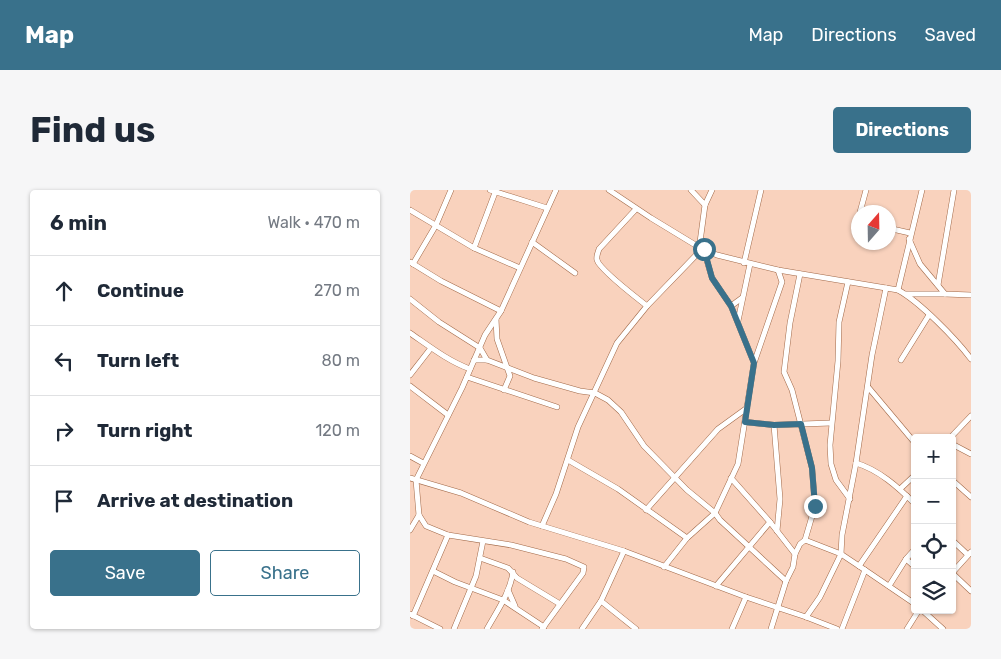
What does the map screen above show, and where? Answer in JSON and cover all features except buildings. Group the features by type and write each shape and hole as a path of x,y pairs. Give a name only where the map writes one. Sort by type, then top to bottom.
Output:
{"street":[{"path":"451,190 436,225 411,263 441,281 500,311"},
{"path":"434,571 471,589 515,606 543,628 583,573 584,567 582,565 511,545 448,535 426,526 419,515 413,479 448,416 474,360 500,311 556,190"},
{"path":"609,190 636,209 701,248 717,255 785,272 898,290 906,294 929,315 971,359"},
{"path":"691,190 705,205"},
{"path":"712,190 705,205 701,248 712,278 731,306 754,363"},
{"path":"738,322 761,190"},
{"path":"862,205 866,190"},
{"path":"898,290 922,190"},
{"path":"938,285 954,190"},
{"path":"474,248 494,191 547,208"},
{"path":"636,209 599,249 596,256 597,262 646,306"},
{"path":"410,210 474,248 520,268"},
{"path":"896,231 910,236"},
{"path":"910,236 920,264 945,294"},
{"path":"532,242 575,273"},
{"path":"542,526 556,494 578,427 618,343 646,306 701,248"},
{"path":"778,270 782,282"},
{"path":"664,567 687,538 715,513 738,464 754,363 785,272"},
{"path":"772,629 786,581 793,566 795,554 800,544 805,540 815,506 812,468 792,390 784,372 800,274"},
{"path":"848,282 839,322 838,361 830,445 831,464 836,480 850,499"},
{"path":"806,617 820,597 841,554 842,535 856,463 872,355 886,288"},
{"path":"906,294 971,294"},
{"path":"731,306 742,298"},
{"path":"410,299 440,322 480,348 487,360"},
{"path":"901,360 929,315"},
{"path":"496,318 497,339 510,379 504,390"},
{"path":"410,333 431,348 470,369"},
{"path":"410,376 431,348"},
{"path":"474,360 487,360 556,385 595,394 608,400 620,412 644,446 699,501 715,513 720,520 786,581"},
{"path":"467,377 557,407"},
{"path":"410,386 448,416"},
{"path":"868,386 911,439"},
{"path":"646,510 718,429 747,408"},
{"path":"954,434 971,416"},
{"path":"745,422 774,425 831,423"},
{"path":"774,425 780,499 777,531"},
{"path":"956,446 971,454"},
{"path":"410,456 423,463"},
{"path":"568,460 618,489 687,538"},
{"path":"856,463 869,467 900,489 911,500"},
{"path":"731,478 795,554"},
{"path":"413,479 461,493 529,522 624,551 746,598 837,629"},
{"path":"900,489 911,479"},
{"path":"956,484 971,498"},
{"path":"859,566 907,496"},
{"path":"410,530 419,515"},
{"path":"716,586 770,522"},
{"path":"440,629 430,627 411,615 434,571 448,535"},
{"path":"805,540 841,554 911,601"},
{"path":"454,629 471,589 483,541"},
{"path":"956,543 969,554 956,569"},
{"path":"789,545 800,544"},
{"path":"584,628 601,601 624,551"},
{"path":"889,586 911,553"},
{"path":"480,558 501,564 513,572 517,578 560,604"},
{"path":"906,559 911,563"},
{"path":"842,629 865,570"},
{"path":"487,629 512,582 513,572"},
{"path":"956,577 971,590"},
{"path":"512,582 517,578"},
{"path":"508,590 515,606"},
{"path":"732,629 746,598"},
{"path":"601,601 636,629"},
{"path":"907,629 917,614"},
{"path":"925,614 943,629"}],"route":[{"path":"704,249 712,278 731,306 754,363 745,422 774,425 801,424 812,468 815,506"}]}
